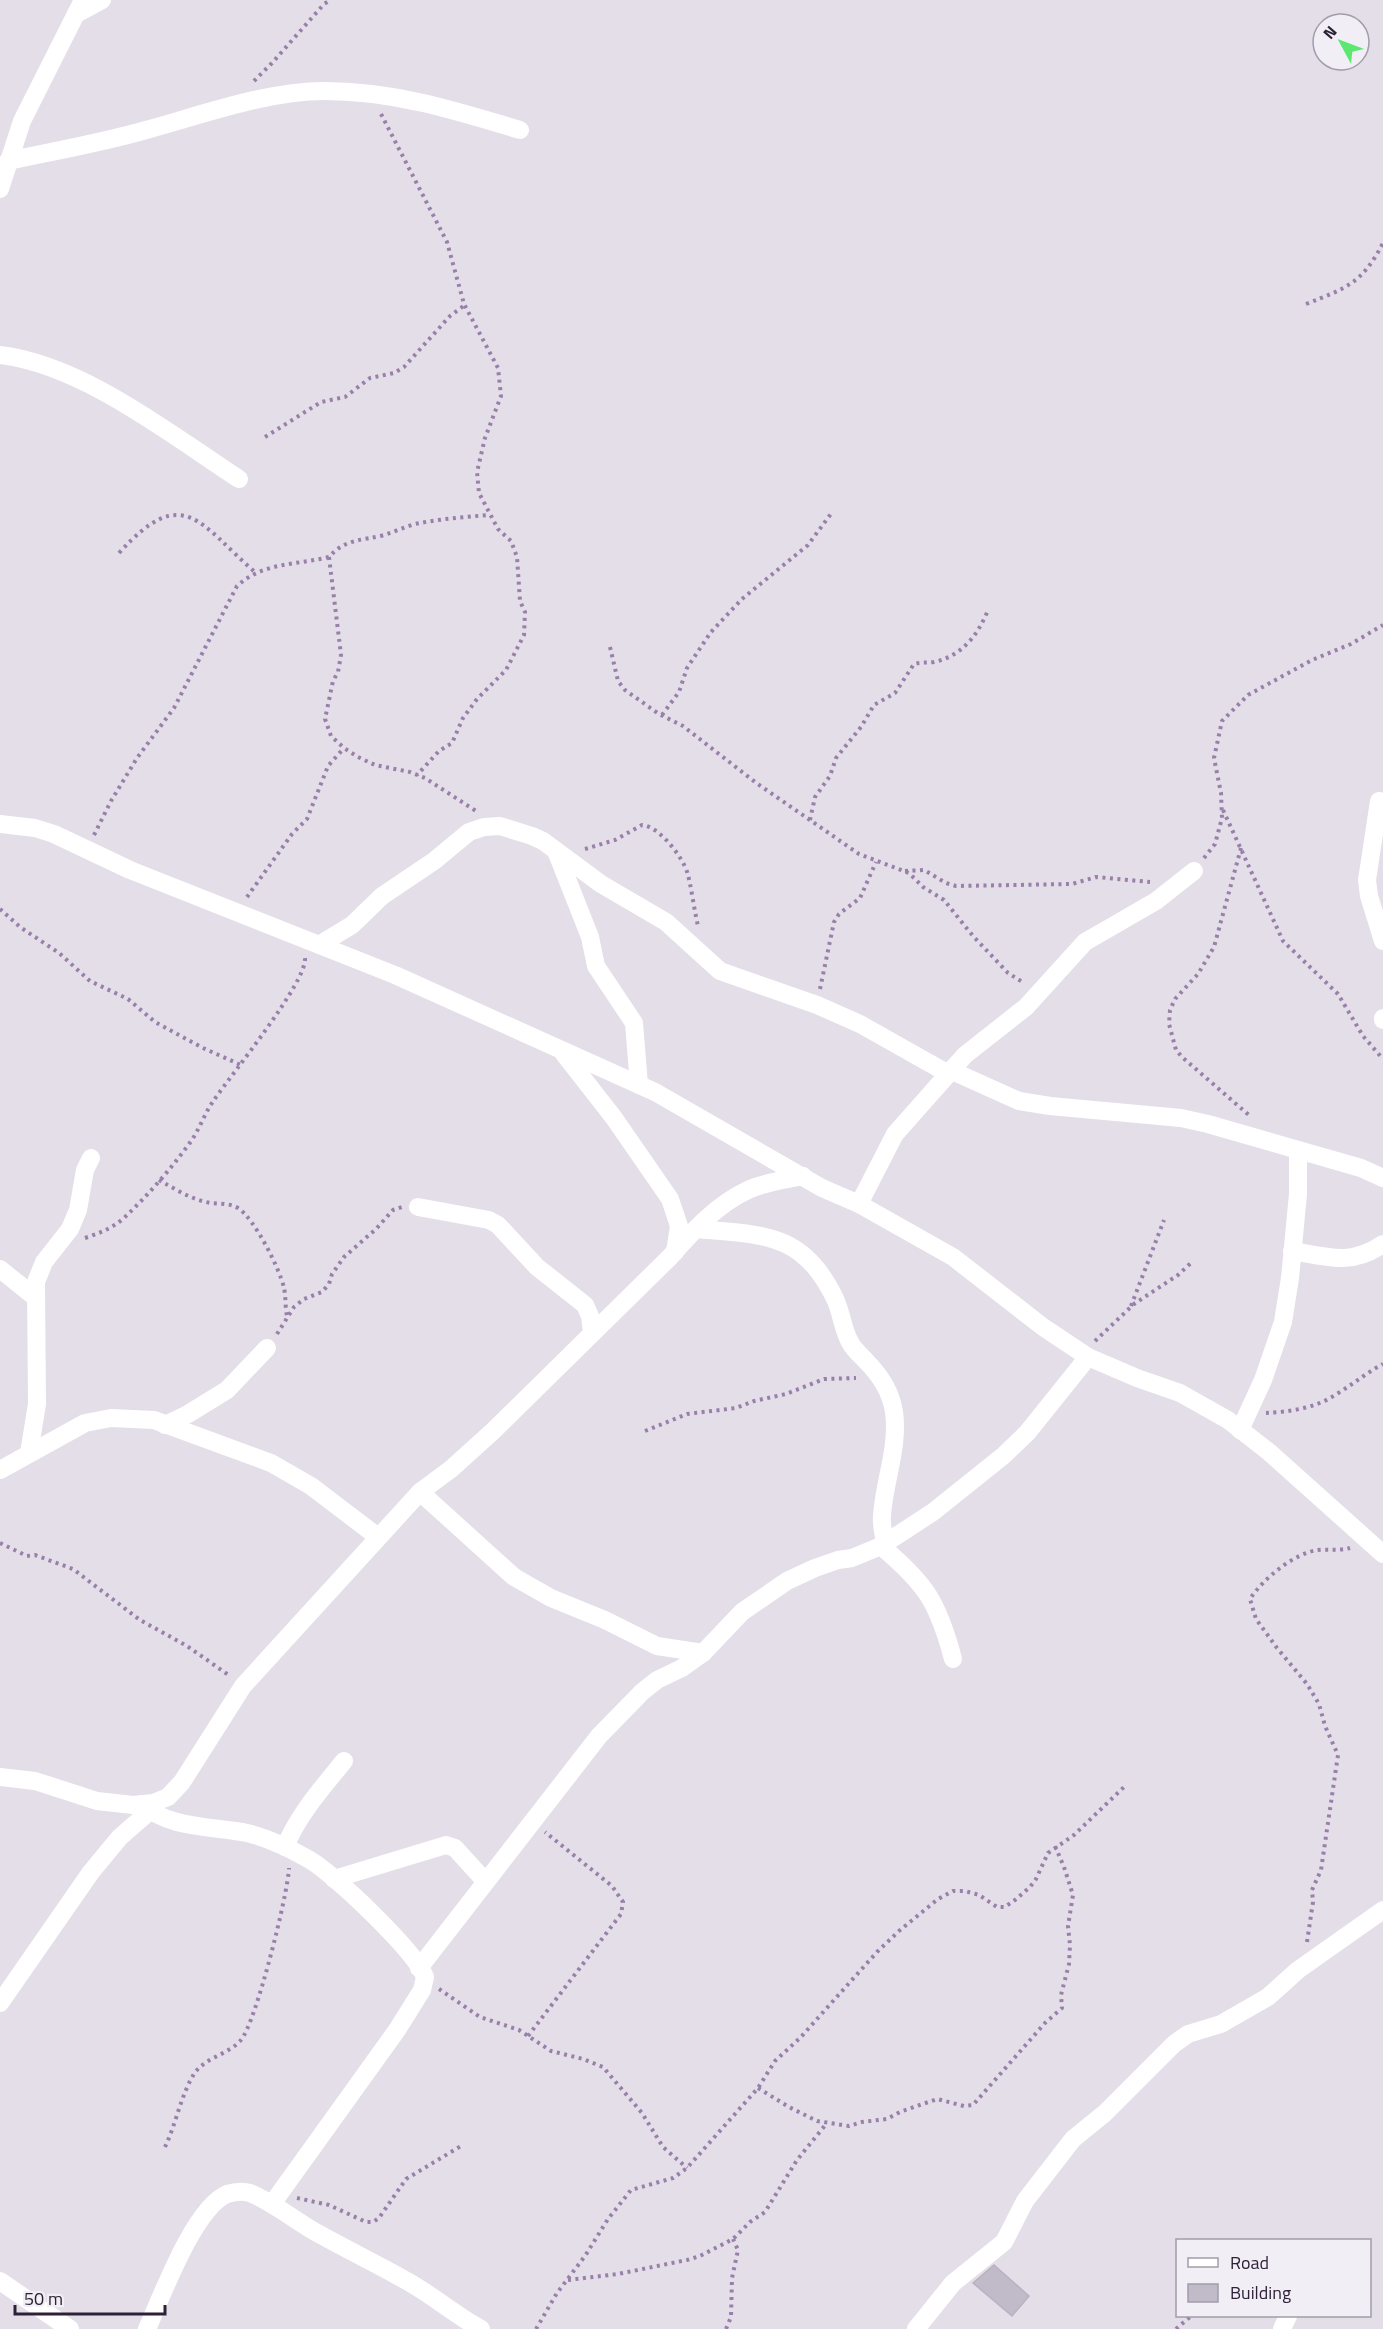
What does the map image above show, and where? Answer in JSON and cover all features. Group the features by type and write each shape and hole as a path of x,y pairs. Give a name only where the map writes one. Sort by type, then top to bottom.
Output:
{"street":[{"path":"0,189 22,121 80,7 102,0"},
{"path":"8,161 143,131 221,109 280,96 322,91 369,93 429,103 520,130"},
{"path":"0,355 17,357 44,365 103,391 239,479"},
{"path":"1379,801 1367,880 1369,896 1383,941"},
{"path":"0,824 34,828 88,848 130,870 395,975 639,1085 822,1188 859,1204 953,1257 1043,1327 1086,1355 1137,1378 1180,1393 1228,1420 1244,1422 1269,1452 1383,1554"},
{"path":"319,945 352,925 382,896 434,861 469,832 483,827 500,826 532,836 601,884 666,921 720,971 817,1005 860,1024 949,1072 1019,1101 1181,1118 1361,1168 1383,1178"},
{"path":"561,854 590,937 596,966 634,1023 639,1085"},
{"path":"859,1204 895,1134 965,1055 1026,1007 1085,942 1156,901 1194,871"},
{"path":"561,1051 614,1118 670,1199 679,1226 675,1252"},
{"path":"1244,1422 1263,1380 1283,1322 1298,1194 1298,1150"},
{"path":"29,1453 37,1404 36,1282 44,1262 70,1229 78,1210 85,1170 91,1158"},
{"path":"1361,1168 1383,1161"},
{"path":"0,2003 91,1872 146,1807 168,1797 182,1782 243,1686 420,1492 451,1469 492,1432 696,1229 735,1197 750,1189 803,1176"},
{"path":"418,1207 489,1220 498,1225 537,1267 585,1305 590,1316 592,1333"},
{"path":"696,1229 761,1235 782,1241 797,1250 828,1286 836,1302 849,1342 878,1374 890,1393 894,1413 891,1466 881,1519 883,1545 908,1568 926,1589 937,1609 953,1659"},
{"path":"1292,1251 1338,1259 1358,1257 1370,1253 1383,1244"},
{"path":"0,1269 36,1298"},
{"path":"165,1425 227,1390 267,1348"},
{"path":"422,1972 485,1881 599,1736 623,1710 657,1680 682,1668 703,1653 742,1612 787,1581 815,1568 858,1556 883,1545 933,1512 1003,1455 1027,1432 1086,1355"},
{"path":"0,1470 85,1423 111,1418 154,1420 272,1463 310,1486 378,1537"},
{"path":"420,1492 514,1577 551,1598 605,1620 657,1646 703,1653"},
{"path":"287,1848 291,1832 300,1818 344,1761"},
{"path":"0,1777 35,1781 96,1801 146,1807 180,1823 248,1834 287,1848 311,1860 334,1879 415,1959 422,1972 422,1990 397,2030 275,2200"},
{"path":"334,1879 446,1845 455,1848 485,1881"},
{"path":"916,2329 953,2283 1004,2242 1025,2201 1073,2139 1105,2113 1161,2056 1188,2034 1221,2024 1268,1997 1304,1966 1383,1910"},
{"path":"147,2329 176,2265 201,2219 214,2202 227,2194 246,2192 275,2200 348,2251 412,2284 481,2329"},
{"path":"0,2281 70,2329"}],"path":[{"path":"246,87 272,63 324,4 331,0"},
{"path":"369,93 447,242 455,277 465,305 498,368 501,396 485,438 477,472 479,492 498,529 511,541 517,557 517,584 525,612 524,635 506,670 477,699 463,718 452,743 439,751 417,775"},
{"path":"1306,304 1355,282 1369,267 1383,243"},
{"path":"266,437 321,402 345,397 370,378 394,373 404,367 450,316 465,305"},
{"path":"662,715 680,692 687,668 711,632 742,599 808,545 833,511"},
{"path":"88,848 111,801 137,758 174,708 237,586 255,572 329,556 352,540 386,535 414,525 489,514"},
{"path":"119,553 140,530 156,520 172,515 187,517 199,520 212,530 233,554 255,572"},
{"path":"329,556 341,655 325,719 331,736 344,748 375,765 417,775 500,826"},
{"path":"810,820 815,797 830,776 836,758 861,727 874,705 896,693 914,664 934,662 970,643 981,629 988,610"},
{"path":"1194,871 1215,844 1222,818 1214,758 1222,721 1256,690 1312,660 1351,644 1383,625"},
{"path":"610,647 618,681 625,690 683,726 755,782 859,854 876,862 904,871 924,870 946,883 957,886 1072,884 1096,877 1143,882 1158,881"},
{"path":"236,912 292,834 307,819 328,766 344,748"},
{"path":"1221,807 1283,940 1338,994 1363,1036 1383,1059"},
{"path":"561,854 615,840 642,825 651,827 678,855 688,873 708,961"},
{"path":"1241,848 1214,947 1198,974 1175,999 1170,1010 1169,1024 1176,1050 1182,1057 1251,1118"},
{"path":"817,1005 834,922 839,914 860,898 876,862"},
{"path":"904,871 923,887 944,900 960,918 965,928 1008,973 1039,993"},
{"path":"0,909 20,927 59,953 90,981 128,999 155,1022 241,1065"},
{"path":"57,1244 104,1232 123,1218 191,1142 213,1101 241,1065 299,978 306,962 302,938"},
{"path":"159,1180 184,1194 210,1203 223,1203 237,1208 246,1215 278,1270 284,1289 287,1316"},
{"path":"267,1348 294,1307 304,1299 322,1292 344,1257 376,1229 393,1210 403,1206 418,1207"},
{"path":"1130,1307 1164,1220"},
{"path":"1086,1355 1130,1307 1178,1275 1192,1262"},
{"path":"1244,1422 1333,1397 1363,1374 1383,1364"},
{"path":"645,1431 687,1414 736,1408 754,1401 786,1394 824,1379 858,1378 878,1374"},
{"path":"1304,1966 1313,1902 1312,1890 1321,1870 1338,1755 1318,1704 1307,1684 1256,1618 1250,1599 1265,1580 1301,1556 1317,1550 1340,1551 1369,1542"},
{"path":"0,1543 27,1556 35,1555 73,1569 140,1620 187,1646 243,1686"},
{"path":"536,2329 608,2219 632,2190 673,2178 687,2168 758,2088 774,2061 800,2038 877,1952 924,1910 938,1899 954,1891 979,1895 992,1905 1005,1906 1030,1887 1039,1874 1048,1853 1055,1846 1074,1835 1124,1787"},
{"path":"528,2036 621,1914 624,1902 612,1886 532,1822"},
{"path":"758,2088 807,2117 827,2123 855,2126 862,2122 887,2119 937,2099 964,2106 973,2105 1045,2023 1060,2011 1063,2004 1061,1995 1069,1964 1068,1926 1073,1895 1065,1867 1055,1846"},
{"path":"165,2147 195,2072 207,2061 231,2050 243,2038 253,2016 289,1876 287,1848"},
{"path":"422,1972 457,2003 480,2017 528,2036 551,2051 603,2067 642,2113 663,2147 687,2168"},
{"path":"567,2280 618,2274 687,2260 733,2239 750,2222 765,2212 797,2160 827,2123"},
{"path":"275,2200 306,2198 329,2205 366,2222 373,2222 379,2218 406,2179 461,2146"},
{"path":"726,2329 731,2317 732,2278 738,2250 733,2239"},
{"path":"1176,2329 1190,2317"}],"building":[{"path":"994,2265 1029,2296 1012,2316 973,2283"}]}
